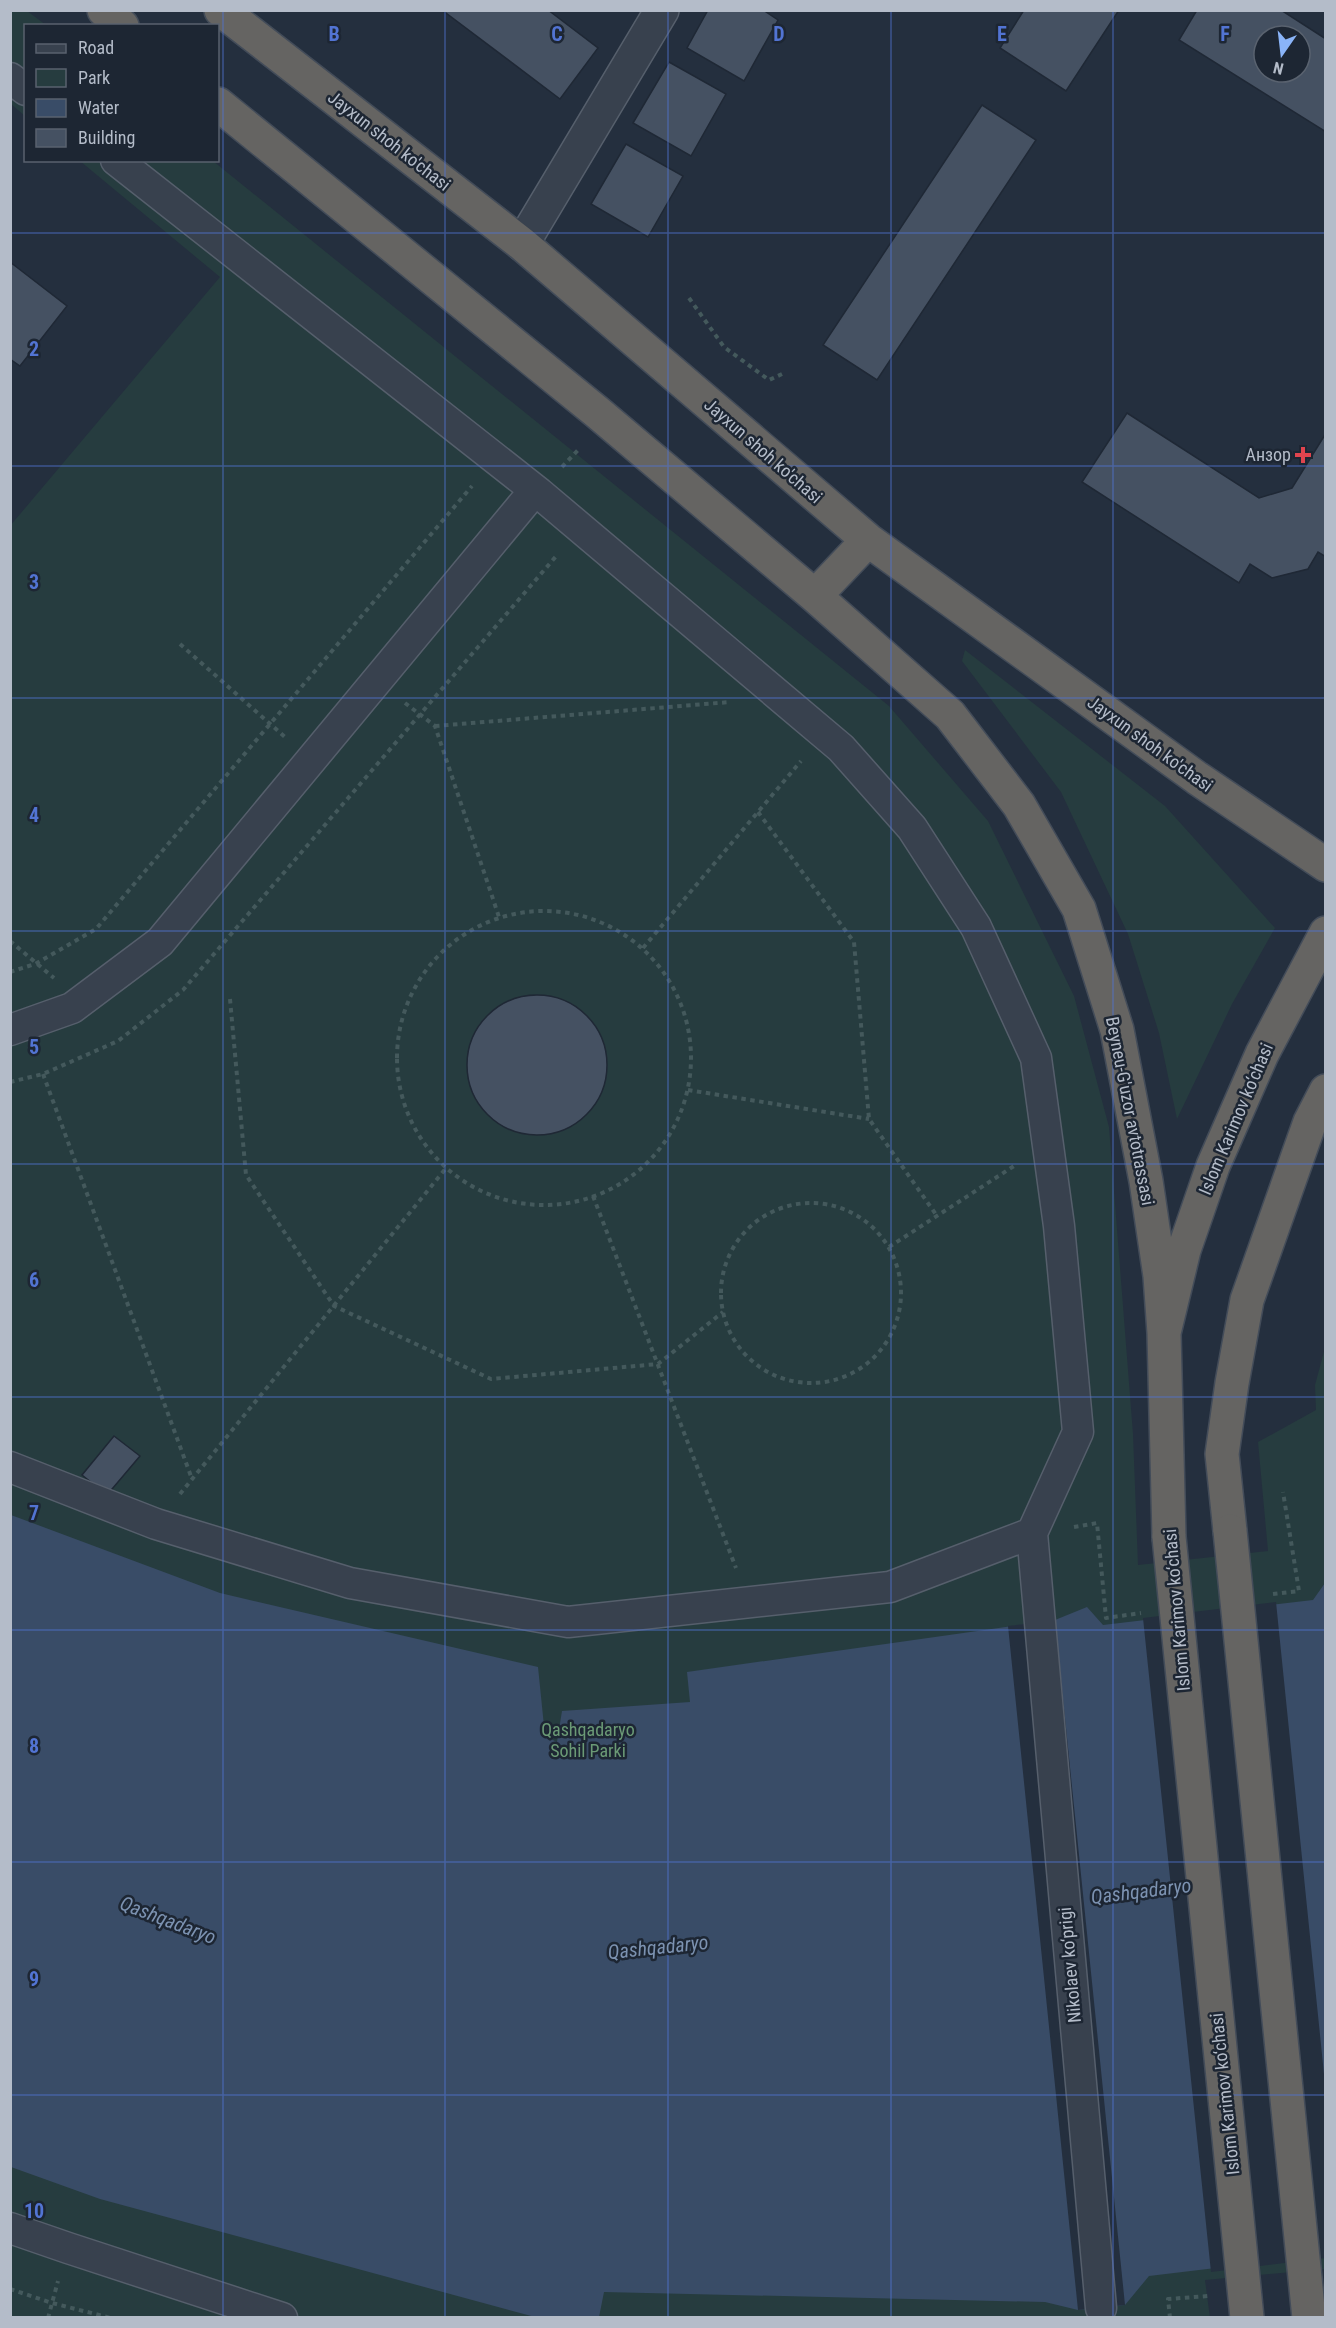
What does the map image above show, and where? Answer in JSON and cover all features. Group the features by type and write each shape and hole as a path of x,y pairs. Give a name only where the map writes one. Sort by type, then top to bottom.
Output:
{"highway":[{"path":"104,10 120,24"},
{"name":"Jayxun shoh ko'chasi","path":"221,10 522,244 868,540 1197,778 1326,865"},
{"path":"219,105 597,412 815,596 868,540"},
{"name":"Beyneu-G'uzor avtotrassasi","path":"815,596 950,715 1019,805 1078,909 1117,1030 1146,1181 1160,1276 1164,1333"},
{"name":"Islom Karimov ko‘chasi","path":"1247,2318 1169,1537 1164,1333 1184,1250 1213,1166 1262,1054 1326,933"},
{"path":"1309,2318 1222,1454 1247,1300 1310,1122 1326,1091"}],"street":[{"path":"522,244 662,10"},
{"path":"10,78 24,88"},
{"path":"10,1467 156,1524 350,1583 568,1622 890,1587 1032,1533 1078,1432 1059,1226 1036,1058 976,927 912,828 841,748 535,490 119,162"},
{"path":"10,1030 72,1008 160,942 535,490"},
{"name":"Nikolaev ko‘prigi","path":"1032,1533 1038,1622 1101,2308"},
{"path":"10,2228 282,2318"}],"path":[{"path":"689,298 724,347 769,380 782,374"},
{"path":"10,972 35,964 96,929 495,458"},
{"path":"10,1082 43,1074 118,1041 183,990 580,528"},
{"path":"180,644 311,760"},
{"path":"376,681 435,726 500,917"},
{"path":"435,726 782,698"},
{"path":"643,948 824,733"},
{"path":"758,812 854,942 869,1119 937,1216"},
{"path":"550,910 597,920 643,948 671,982 689,1028 691,1078 676,1125 647,1165 606,1193 557,1205 508,1201 462,1181 427,1149 404,1107 395,1059 402,1012 425,969 452,942 459,936 500,917 550,910"},
{"path":"10,941 35,964 83,1000"},
{"path":"230,999 246,1174 334,1306 491,1379 658,1364 723,1312"},
{"path":"43,1074 192,1480"},
{"path":"688,1090 869,1119"},
{"path":"889,1247 1048,1144"},
{"path":"156,1524 447,1167"},
{"path":"593,1196 750,1603"},
{"path":"816,1203 844,1209 870,1224 889,1247 900,1275 901,1305 891,1334 873,1358 848,1375 819,1383 789,1380 761,1368 739,1347 725,1322 720,1293 724,1263 738,1238 760,1218 786,1205 816,1203"},
{"path":"1283,1492 1299,1591"},
{"path":"1097,1523 1106,1618"},
{"path":"10,2289 52,2303 111,2318"},
{"path":"1168,2299 1170,2318"}],"green space":[{"path":"10,11 27,11 45,24 24,24 24,115 11,104"},
{"name":"Qashqadaryo Sohil Parki","path":"81,162 214,162 889,706 988,821 1074,996 1109,1127 1133,1434 1138,1565 1268,1551 1258,1442 1316,1410 1315,1385 1325,1348 1325,2269 1205,2280 1210,2318 11,2317 10,526 220,277"},
{"path":"965,650 1165,806 1275,928 1232,1004 1177,1119 1159,1033 1128,934 1061,792 962,661"}],"water":[{"name":"Qashqadaryo","path":"11,1515 220,1593 538,1667 545,1736 557,1742 562,1711 690,1702 687,1672 1055,1620 1087,1607 1103,1625 1313,1600 1325,1583 1325,2255 1149,2276 1125,2305 1078,2310 1045,2302 604,2292 599,2317 535,2317 100,2199 11,2167"}],"pier":[{"path":"1276,1602 1325,2084 1326,2258 1211,2272 1143,1618"},
{"path":"1055,1620 1125,2305 1078,2310 1008,1626"}],"building":[{"path":"442,10 548,10 598,48 560,99"},
{"path":"708,10 763,10 778,20 744,81 687,48"},
{"path":"1024,10 1119,10 1066,91 1000,48"},
{"path":"1197,10 1281,10 1303,24 1252,24 1252,84 1312,84 1312,30 1326,39 1326,132 1179,40"},
{"path":"669,62 726,94 691,156 633,123"},
{"path":"982,105 1036,140 877,380 823,345"},
{"path":"626,144 683,176 648,237 591,204"},
{"path":"10,262 67,306 20,366 10,359"},
{"path":"1127,413 1259,498 1292,488 1326,433 1326,557 1318,552 1308,569 1272,578 1250,564 1239,583 1082,482"},
{"path":"537,995 564,1000 586,1016 602,1038 607,1065 602,1092 586,1114 564,1130 537,1135 510,1130 488,1114 472,1092 467,1065 472,1038 488,1016 510,1000"},
{"path":"114,1436 140,1456 107,1495 82,1475"}],"place":[{"name":"Анзор","path":"1303,455"}]}
